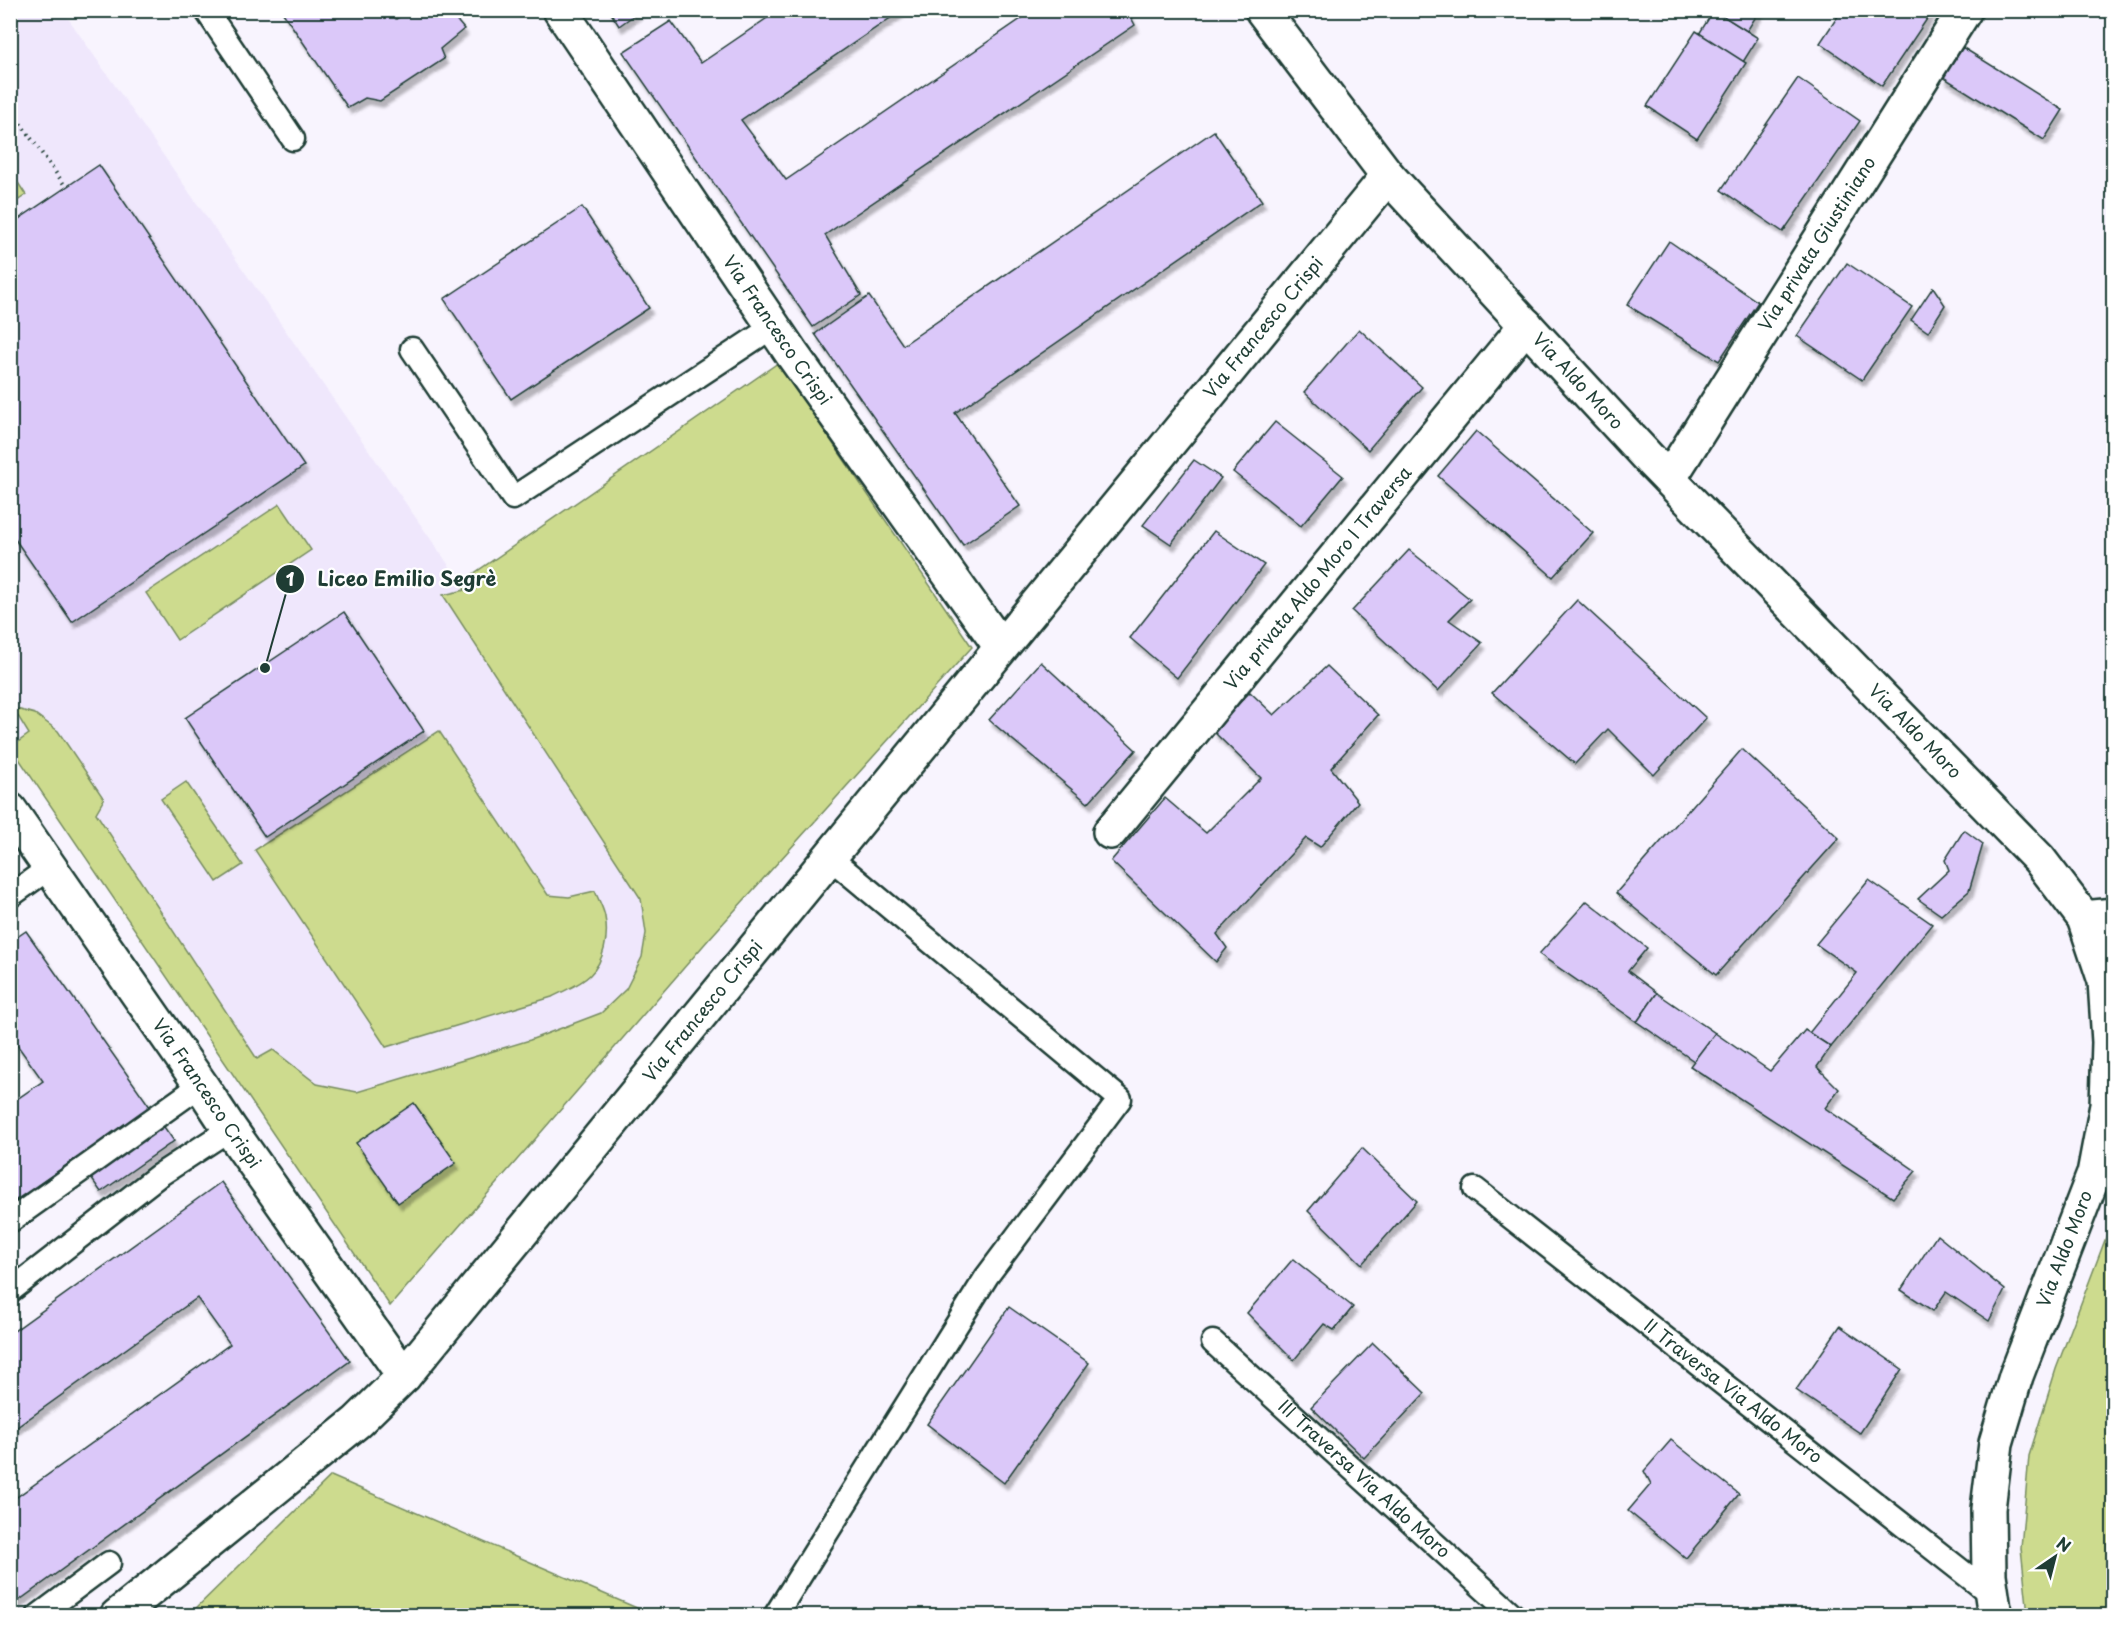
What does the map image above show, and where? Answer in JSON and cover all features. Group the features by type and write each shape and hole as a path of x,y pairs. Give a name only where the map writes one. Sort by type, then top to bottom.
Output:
{"street":[{"name":"Via Francesco Crispi","path":"560,10 774,326 1001,647"},
{"name":"Via Aldo Moro","path":"1262,10 1388,176 1669,479 2039,859 2099,917 2109,1042 2107,1105 2094,1174 2016,1376 1996,1443 1988,1509 1989,1575 1994,1605"},
{"name":"Via privata Giustiniano","path":"1669,479 1965,10"},
{"name":"Via Francesco Crispi","path":"117,1616 357,1422 404,1376 1388,176"},
{"name":"Via privata Aldo Moro I Traversa","path":"1110,832 1526,325"},
{"name":"Via Francesco Crispi","path":"15,828 49,868 404,1376"}],"lane":[{"path":"206,10 293,139"},
{"path":"412,349 513,498 774,326"},
{"path":"775,1616 987,1276 1120,1100 829,857"},
{"path":"10,896 49,868"},
{"path":"10,1221 201,1085"},
{"path":"10,1291 158,1176 230,1129"},
{"name":"II Traversa Via Aldo Moro","path":"1475,1189 1994,1605"},
{"name":"III Traversa Via Aldo Moro","path":"1213,1342 1514,1616"},
{"path":"38,1616 109,1563"}],"path":[{"path":"10,109 66,187"}],"shaded area":[{"path":"10,11 63,11 709,939 390,1306 11,745"}],"green space":[{"path":"11,172 26,195 10,205"},
{"path":"778,363 972,647 709,939 390,1306 11,747 29,734 13,708 35,714 58,731 104,799 96,813 257,1059 273,1050 317,1084 357,1092 530,1040 601,1013 626,989 642,957 646,933 641,899 443,595 465,590 460,583"},
{"path":"280,504 311,550 177,640 146,593"},
{"path":"439,731 548,895 569,897 595,891 604,914 606,940 599,963 586,979 577,985 552,997 386,1047 255,850"},
{"path":"186,782 243,865 217,882 161,799"},
{"path":"2113,1219 2113,1615 2028,1615 2021,1548 2029,1456 2056,1369"},
{"path":"331,1476 653,1615 189,1615"}],"building":[{"path":"286,10 389,10 396,19 410,10 448,10 464,29 440,49 444,59 380,101 365,98 348,108 283,13"},
{"path":"609,10 641,10 619,26"},
{"path":"779,10 902,10 741,120 786,180 1034,10 1127,10 1135,25 825,235 861,295 813,327 623,52 671,21 701,63"},
{"path":"1714,10 1758,38 1743,62 1699,34"},
{"path":"1722,10 1760,10 1747,31 1720,14"},
{"path":"1842,10 1933,10 1882,86 1820,43"},
{"path":"1696,31 1746,63 1697,139 1647,106"},
{"path":"1962,47 2063,110 2044,140 1943,77"},
{"path":"1798,78 1860,121 1783,232 1721,190"},
{"path":"1214,131 1262,201 955,413 1020,506 963,545 815,334 869,296 903,345"},
{"path":"99,165 304,466 72,622 10,532 10,225"},
{"path":"582,207 649,308 511,399 444,299"},
{"path":"1669,241 1758,302 1719,361 1627,305"},
{"path":"1847,263 1912,307 1862,380 1797,336"},
{"path":"1933,287 1945,305 1928,332 1911,320"},
{"path":"1359,329 1422,387 1368,450 1304,392"},
{"path":"1275,422 1343,476 1301,526 1233,472"},
{"path":"1476,431 1593,533 1553,577 1438,476"},
{"path":"1194,460 1221,478 1171,544 1143,525"},
{"path":"1214,531 1264,565 1177,678 1130,638"},
{"path":"1409,550 1470,599 1449,620 1482,643 1438,691 1352,611"},
{"path":"1577,600 1706,718 1654,775 1608,729 1575,764 1492,693"},
{"path":"344,612 424,731 265,837 185,718"},
{"path":"1041,662 1136,750 1088,803 989,720"},
{"path":"1327,666 1378,715 1331,768 1358,802 1320,847 1306,838 1217,934 1227,948 1216,962 1111,861 1165,798 1206,833 1261,778 1213,731 1250,692 1274,715"},
{"path":"1742,749 1839,838 1716,975 1616,893"},
{"path":"1964,830 1983,844 1969,891 1941,915 1918,899 1949,870 1945,860"},
{"path":"1869,880 1932,924 1831,1047 1809,1033 1857,973 1816,944"},
{"path":"1587,901 1647,948 1628,971 1657,993 1637,1022 1539,954"},
{"path":"26,931 174,1141 101,1192 77,1158 10,1204 10,1104 43,1081 10,1035 10,942"},
{"path":"1657,993 1715,1033 1694,1061 1637,1022"},
{"path":"1805,1030 1831,1047 1817,1067 1839,1089 1825,1108 1916,1171 1893,1198 1690,1066 1715,1033 1770,1071"},
{"path":"414,1103 456,1163 398,1203 356,1143"},
{"path":"1362,1148 1417,1201 1362,1264 1308,1211"},
{"path":"221,1182 350,1361 10,1607 10,1502 230,1344 197,1298 10,1432 10,1334"},
{"path":"1937,1235 2005,1290 1989,1321 1946,1292 1933,1311 1901,1290"},
{"path":"1293,1259 1353,1307 1334,1330 1324,1324 1294,1360 1247,1313"},
{"path":"1009,1307 1089,1363 1004,1483 927,1424"},
{"path":"1840,1326 1902,1369 1860,1433 1796,1390"},
{"path":"1373,1343 1425,1393 1364,1458 1311,1407"},
{"path":"1671,1440 1739,1494 1686,1558 1628,1511 1651,1484 1644,1471"},
{"path":"1854,1609 1862,1616 1848,1616"}],"place":[{"name":"Liceo Emilio Segrè","path":"265,668"}]}
